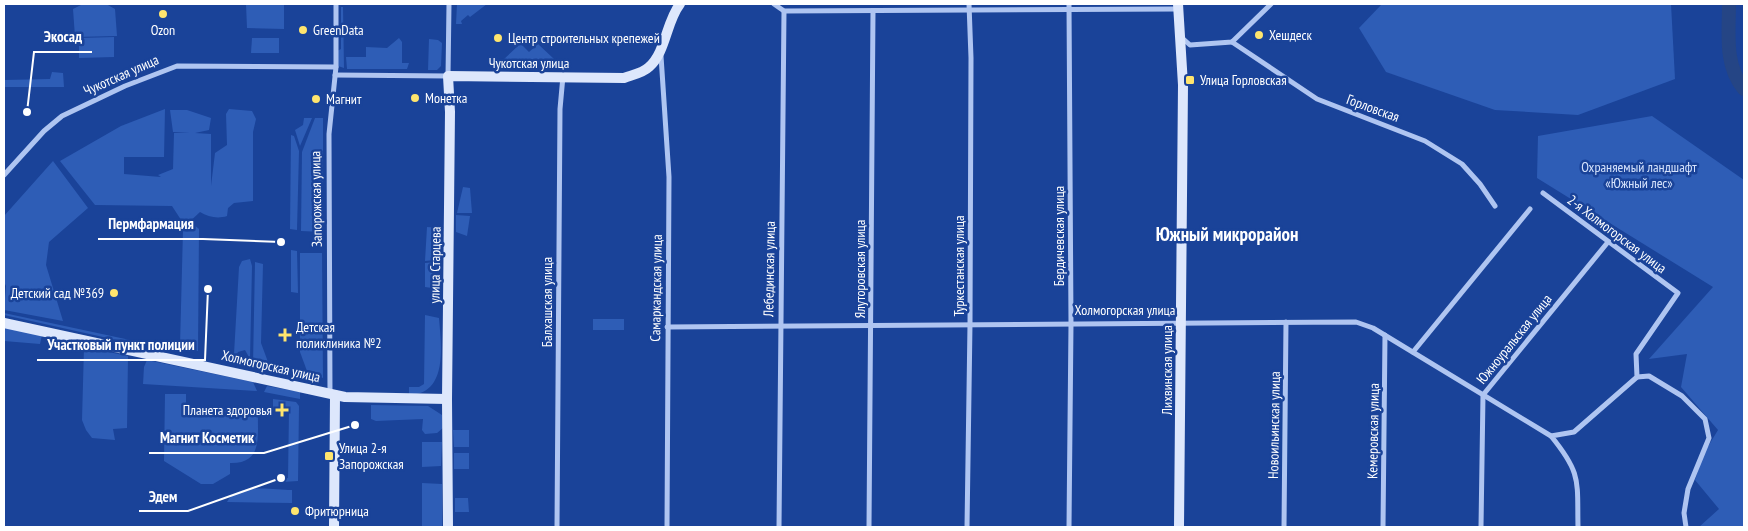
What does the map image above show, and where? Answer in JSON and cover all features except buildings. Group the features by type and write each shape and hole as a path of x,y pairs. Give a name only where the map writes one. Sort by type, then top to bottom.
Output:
{"main road":[{"name":"Чукотская улица","path":"448,76 624,78 649,67 680,4"},
{"name":"Лихвинская улица","path":"1178,7 1178,35 1183,85 1179,527"},
{"name":"улица Старцева","path":"448,76 450,112 450,252 446,399 448,527"},
{"name":"Холмогорская улица","path":"4,323 231,370 333,395 374,399 446,399"},
{"name":"Запорожская улица","path":"333,395 334,527"}],"street":[{"name":"Запорожская улица","path":"333,395 329,134 336,67 336,4"},
{"name":"улица Старцева","path":"448,76 449,4"},
{"path":"774,4 784,11 873,11 969,6 1178,7"},
{"path":"1178,35 1190,45 1232,42 1271,4"},
{"name":"Туркестанская улица","path":"967,527 970,324 971,58 969,6"},
{"name":"Бердичевская улица","path":"1069,6 1071,324 1069,527"},
{"name":"Лебединская улица","path":"779,527 779,326 784,11"},
{"name":"Ялуторовская улица","path":"869,527 873,11"},
{"name":"Горловская","path":"1232,42 1317,99 1425,141 1462,164 1480,184 1494,206"},
{"name":"Самаркандская улица","path":"660,48 669,177 667,527"},
{"name":"Чукотская улица","path":"4,175 44,131 62,116 125,86 177,66 336,67"},
{"name":"Чукотская улица","path":"335,75 448,76"},
{"name":"Балхашская улица","path":"558,527 560,109 563,76"},
{"name":"2-я Холмогорская улица","path":"1543,194 1678,293 1644,338 1636,354 1637,377"},
{"path":"1413,352 1530,209"},
{"name":"Южноуральская улица","path":"1481,527 1483,395 1608,242"},
{"name":"Новоильинская улица","path":"1284,527 1286,322"},
{"name":"Холмогорская улица","path":"667,327 1356,322 1385,335 1551,436 1570,459 1577,477 1578,527"},
{"name":"Кемеровская улица","path":"1383,527 1385,335"},
{"path":"1551,436 1574,432 1637,377 1649,376 1682,396 1705,420 1709,438 1688,489 1684,514 1686,527"}],"green space":[{"path":"83,4 106,4 115,9 117,36 75,37 73,9"},
{"path":"246,4 284,4 284,29 247,28"},
{"path":"457,4 487,4 470,17 468,15 461,21 462,24 456,24"},
{"path":"1382,4 1671,4 1675,79 1578,115 1495,110 1386,72 1359,28"},
{"path":"341,7 343,7 344,68 338,66 337,51 341,49"},
{"path":"114,37 114,57 79,58 79,38"},
{"path":"252,38 279,38 279,53 251,53"},
{"path":"399,38 402,42 402,63 409,63 407,69 347,69 346,57 366,57 366,47 387,48"},
{"path":"429,39 438,40 442,43 441,66 437,70 428,70"},
{"path":"538,44 554,59 563,62 502,61 519,45 522,45 529,52"},
{"path":"52,72 63,73 64,87 4,87 4,80 50,79"},
{"path":"165,109 164,157 124,157 124,174 161,177 158,175 173,169 174,133 190,133 173,132 170,110 187,110 211,118 209,130 195,133 211,134 211,186 215,153 227,145 226,114 229,109 252,111 256,119 253,132 253,201 234,203 228,208 227,216 224,217 213,217 200,212 185,226 172,206 95,205 60,161 121,126"},
{"name":"Охраняемый ландшафт «Южный лес»","path":"1652,116 1744,180 1744,527 1699,527 1719,509 1695,480 1704,453 1718,430 1681,387 1687,354 1649,359 1713,287 1537,178 1538,136"},
{"path":"304,118 312,118 300,146 295,130 303,125"},
{"path":"315,118 323,118 323,232 301,231 302,152"},
{"path":"291,135 294,136 299,151 297,230 290,229"},
{"path":"53,161 88,208 49,242 46,265 63,321 4,310 6,286 4,282 4,216"},
{"path":"463,187 470,188 472,213 457,213"},
{"path":"456,215 470,216 467,236 456,232"},
{"path":"193,224 199,229 198,351 180,346 183,230"},
{"path":"427,227 440,228 436,247 433,247 435,260 425,261"},
{"path":"291,250 297,251 298,293 291,292"},
{"path":"300,253 322,253 323,378 307,371 300,352"},
{"path":"250,259 252,266 250,359 245,350 238,352 236,356 234,354 239,267 242,261"},
{"path":"255,262 263,264 261,343 268,362 276,370 253,364"},
{"path":"438,262 439,289 425,287 425,263"},
{"path":"4,313 130,340 130,343 4,315"},
{"path":"425,315 439,318 441,341 440,366 437,377 431,386 422,392 409,395 409,387 419,387 424,384"},
{"path":"593,319 624,319 624,330 593,330"},
{"path":"4,328 42,335 40,344 4,341"},
{"path":"84,347 128,356 127,428 113,429 115,440 92,438 82,420"},
{"path":"147,360 253,382 257,391 143,384 144,367"},
{"path":"267,386 300,392 300,399 264,392"},
{"path":"165,394 186,394 186,409 258,411 258,438 254,453 249,459 230,463 230,474 213,484 201,484 164,461"},
{"path":"273,399 296,402 299,406 298,481 283,482 283,479 288,478 289,410 273,410"},
{"path":"371,405 428,406 442,415 443,428 437,433 425,434 422,430 423,419 376,421 371,419"},
{"path":"453,430 469,430 469,447 454,447"},
{"path":"422,442 442,442 441,466 422,467"},
{"path":"454,453 469,453 469,469 454,469"},
{"path":"422,483 442,484 442,527 422,527"},
{"path":"247,489 292,490 292,503 227,502 232,496"},
{"path":"455,498 468,498 469,512 455,512"}],"waterway":[{"path":"1729,4 1728,37 1730,59 1733,70 1744,89"}],"place":[{"name":"Ozon","path":"163,14"},
{"name":"GreenData","path":"303,30"},
{"name":"Хешдеск","path":"1259,35"},
{"name":"Центр строительных крепежей","path":"498,38"},
{"name":"Улица Горловская","path":"1190,80"},
{"name":"Монетка","path":"415,98"},
{"name":"Магнит","path":"316,99"},
{"name":"Экосад","path":"27,112"},
{"name":"Пермфармация","path":"281,242"},
{"name":"Участковый пункт полиции","path":"208,289"},
{"name":"Детский сад №369","path":"114,293"},
{"name":"Детская поликлиника №2","path":"285,335"},
{"name":"Планета здоровья","path":"282,410"},
{"name":"Магнит Косметик","path":"355,425"},
{"name":"Улица 2-я Запорожская","path":"329,456"},
{"name":"Эдем","path":"281,478"},
{"name":"Фритюрница","path":"295,511"}],"district":[{"name":"Южный микрорайон","path":"1227,234"}]}
